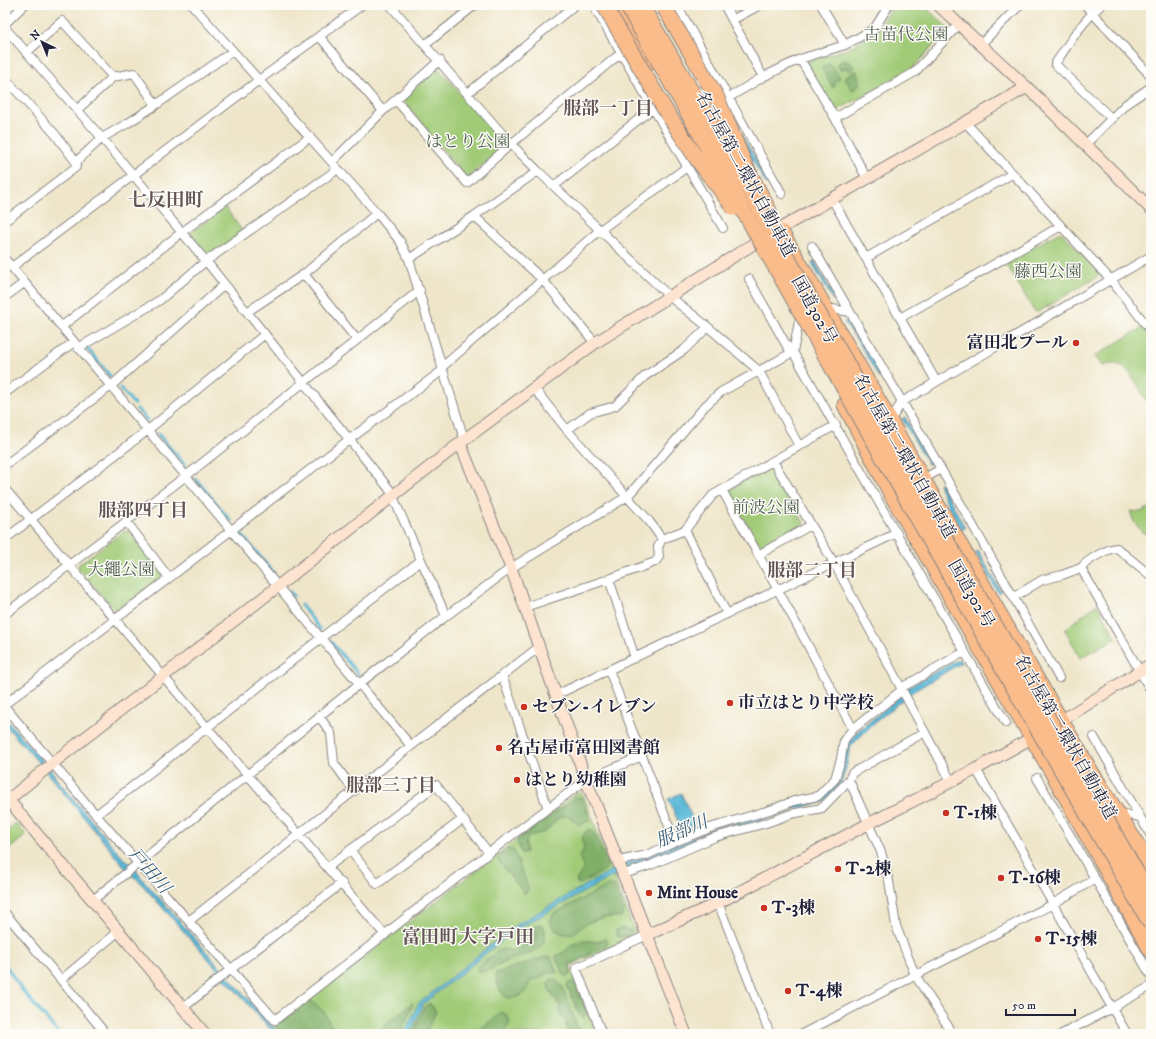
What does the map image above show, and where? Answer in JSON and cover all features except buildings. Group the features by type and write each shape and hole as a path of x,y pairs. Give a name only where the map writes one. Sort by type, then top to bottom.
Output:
{"highway":[{"path":"604,5 664,108 695,156 772,259"},
{"name":"国道302号","path":"616,5 659,91 755,243 841,397 893,497 1077,817 1151,950"},
{"name":"名古屋第二環状自動車道","path":"627,5 1007,676 1151,924"},
{"name":"名古屋第二環状自動車道","path":"641,5 779,236 922,498 1151,898"},
{"name":"国道302号","path":"656,5 719,115 779,236 826,308 1062,720 1117,813 1151,866"},
{"path":"663,5 716,96 754,189 779,236"}],"street":[{"path":"5,24 24,5"},
{"path":"192,5 377,213 400,241 409,259 420,290 443,368 462,441 511,568 586,780 686,1034"},
{"path":"12,267 258,80 362,5"},
{"path":"390,5 440,60 511,144 538,171 669,296 708,326 759,371 799,446"},
{"path":"426,45 474,5"},
{"path":"468,94 575,5"},
{"path":"593,5 668,131 687,167 723,228"},
{"path":"676,5 782,194"},
{"path":"724,5 763,77"},
{"path":"732,20 760,5"},
{"path":"821,5 845,45"},
{"path":"728,98 763,77 800,59 845,45 874,29 888,5"},
{"path":"938,5 1027,87 1151,209"},
{"path":"981,44 1020,5"},
{"path":"1085,5 1151,76"},
{"path":"1101,5 1092,13 1073,36 1055,64 1112,118"},
{"path":"26,53 62,21 113,77"},
{"path":"835,118 915,72 959,24"},
{"path":"5,28 102,138 206,261 350,439 393,495 420,561 446,616"},
{"path":"319,36 383,112"},
{"path":"5,221 72,171 76,167 76,162 102,138 156,105 233,51"},
{"path":"396,100 467,183 621,52"},
{"path":"800,59 835,118 867,179"},
{"path":"5,393 76,345 160,300 206,261 335,166 383,112 440,60"},
{"path":"77,110 113,77 134,73 156,105"},
{"path":"5,78 55,134 76,162"},
{"path":"204,1034 93,900 6,800 462,441 595,343 755,243 779,236 832,199 1027,87"},
{"path":"1086,144 1126,104 1151,87"},
{"path":"719,115 722,88"},
{"path":"554,186 653,108"},
{"path":"965,122 1111,280 1151,331"},
{"path":"668,131 690,140"},
{"path":"61,327 181,233 310,137"},
{"path":"642,756 586,780 489,853 275,1020 226,973 189,921 136,865 96,815 51,764 5,705 443,368 542,279 600,230 687,167"},
{"path":"409,259 538,171"},
{"path":"866,258 1012,174"},
{"path":"832,199 936,382"},
{"path":"247,312 304,274 377,213"},
{"path":"474,216 542,279 595,343"},
{"path":"900,318 1061,226"},
{"path":"812,246 941,469 1059,678"},
{"path":"890,420 902,402 1151,256"},
{"path":"5,259 411,746"},
{"path":"304,274 358,340"},
{"path":"749,279 788,348 793,352 836,425 896,533 1006,723"},
{"path":"5,297 24,283"},
{"path":"5,465 111,386 224,285"},
{"path":"5,614 186,476 420,290"},
{"path":"826,308 850,312"},
{"path":"793,352 798,322"},
{"path":"567,430 590,413 615,406 645,376 684,350 708,326"},
{"path":"5,539 148,430 265,334"},
{"path":"93,900 319,716 446,616 511,568 628,496 705,406 721,392 793,352"},
{"path":"534,388 567,430 628,496 662,538"},
{"path":"525,607 656,562 659,557 658,547 662,538 685,530 713,495 836,425"},
{"path":"773,461 834,563 951,781"},
{"path":"893,497 941,469"},
{"path":"5,489 70,564 163,676 386,934"},
{"path":"722,490 778,590 852,729"},
{"path":"126,521 169,578"},
{"path":"758,555 811,525"},
{"path":"685,530 727,614"},
{"path":"556,695 896,533"},
{"path":"1014,597 1042,580 1062,576 1081,568 1084,563 1112,548 1117,548 1151,576"},
{"path":"96,815 420,561"},
{"path":"1081,568 1151,691"},
{"path":"609,579 635,658"},
{"path":"189,921 354,790 539,647"},
{"path":"953,1034 915,974 896,926 889,881 881,852 868,824 842,781 841,759 844,740 852,729 901,689 964,652"},
{"path":"602,1034 576,968 718,903 976,769 1062,720 1151,664"},
{"path":"973,666 996,676"},
{"path":"609,670 675,842"},
{"path":"502,675 548,809"},
{"path":"319,716 332,732 334,764 354,790"},
{"path":"621,867 675,842 710,828 794,801 818,796 852,773 925,732"},
{"path":"1094,737 1140,817 1149,827 1151,836"},
{"path":"976,769 1127,1034"},
{"path":"1037,778 1151,976"},
{"path":"621,867 651,865 715,837 766,823 791,814 822,808 842,781"},
{"path":"328,867 436,785 489,853"},
{"path":"1117,813 1140,817"},
{"path":"1068,832 1077,817"},
{"path":"350,850 377,884 463,819"},
{"path":"802,1034 915,974 1053,904 1095,878"},
{"path":"183,1008 342,883"},
{"path":"718,903 770,1034"},
{"path":"5,913 106,1034"},
{"path":"61,980 119,931"},
{"path":"1062,1034 1151,986"}],"green space":[{"name":"古苗代公園","path":"893,5 923,5 947,27 947,30 913,68 838,110 833,109 807,64 808,61 847,49 877,32"},
{"path":"841,61 849,62 854,67 849,71 846,67 840,70 837,64"},
{"path":"831,64 840,78 834,83 835,86 833,88 822,69 823,66"},
{"name":"はとり公園","path":"435,70 440,70 504,144 503,148 469,177 465,177 404,102 404,98"},
{"path":"856,70 860,82 853,90 845,77"},
{"path":"225,207 243,232 207,258 189,236 190,233"},
{"name":"藤西公園","path":"1058,233 1062,233 1100,273 1099,276 1038,312 1034,311 1007,265 1008,261"},
{"path":"1143,327 1151,338 1151,409 1129,372 1120,365 1116,364 1102,366 1095,356"},
{"name":"前波公園","path":"769,467 772,468 804,523 803,527 763,549 760,548 728,493 729,490"},
{"path":"1151,507 1151,528 1144,534 1134,522 1130,511 1141,512"},
{"name":"大繩公園","path":"128,530 163,575 162,579 118,611 115,610 78,568 79,564 124,531"},
{"path":"1097,604 1116,638 1080,658 1065,629"},
{"path":"578,792 583,794 636,935 570,966 597,1034 279,1034 273,1027"},
{"path":"577,797 581,797 589,817 589,821 579,825 571,818 566,816 560,817 546,831 529,837 526,843 526,852 521,853 517,840"},
{"path":"16,823 26,835 5,853 5,833"},
{"path":"588,829 593,831 608,866 604,871 580,884 577,883 577,879 584,868 580,859 584,849 582,839"},
{"path":"507,848 514,851 528,887 526,893 524,893 497,859 499,855"},
{"path":"609,885 615,887 620,898 623,911 621,918 607,917 597,919 584,925 572,934 564,934 555,930 550,921 553,914"},
{"path":"539,924 543,925 545,931 544,942 540,947 487,971 480,972 477,970 478,967 498,951 503,949 513,951 532,942 535,938 535,927"},
{"path":"622,928 630,930 631,932 628,936 618,937 616,930"},
{"path":"604,939 608,941 607,945 570,964 571,974 567,976 564,975 556,956 566,951 569,946 584,940 597,942"},
{"path":"545,957 551,957 557,973 546,973 541,978 532,980 528,985 529,988 527,991 522,995 506,998 497,983 496,973"},
{"path":"551,979 555,979 562,986 580,1034 568,1034 565,1020 561,1015 560,1006 549,989 548,984"},
{"path":"574,982 587,1013 583,1018 579,1014 567,986 568,983"},
{"path":"312,1001 324,1012 335,1034 282,1034 277,1028 277,1025"},
{"path":"412,1003 413,1004 400,1034 373,1034"},
{"path":"430,1003 436,1012 425,1034 413,1034 424,1007"},
{"path":"501,1012 506,1014 510,1022 504,1034 474,1034"}],"water":[{"path":"732,118 769,182 766,184 729,120"},
{"path":"815,262 835,298 833,300 812,263"},
{"path":"846,320 861,340 882,376 879,378 859,343 844,322"},
{"path":"905,417 931,463 928,464 902,419"},
{"path":"941,482 965,528 962,530 949,508 939,484"},
{"path":"978,551 1001,591 998,593 975,552"},
{"path":"959,659 961,663 909,694 872,725 850,747 846,769 840,786 823,802 790,810 631,868 615,875 515,930 423,1004 410,1034 404,1034 418,1004 513,927 626,862 710,830 794,804 821,799 836,784 842,771 846,746 857,732 899,697 907,688"},
{"path":"5,718 54,774 124,859 133,866 140,876 279,1034 275,1034 224,979 218,970 137,879 132,876 38,762 5,725"},
{"path":"681,793 695,824 682,830 668,799"}],"waterway":[{"path":"86,347 110,376"},
{"path":"120,388 134,404"},
{"path":"137,409 147,420"},
{"path":"158,434 185,465"},
{"path":"196,479 231,521"},
{"path":"240,533 274,573"},
{"path":"290,592 293,596"},
{"path":"301,605 320,629"},
{"path":"331,642 358,674"},
{"path":"5,964 22,990 59,1034"}],"place":[{"name":"富田北プール","path":"1076,343"},
{"name":"市立はとり中学校","path":"730,703"},
{"name":"セブン-イレブン","path":"524,707"},
{"name":"名古屋市富田図書館","path":"499,748"},
{"name":"はとり幼稚園","path":"517,780"},
{"name":"T-1棟","path":"946,813"},
{"name":"T-2棟","path":"838,869"},
{"name":"T-16棟","path":"1001,878"},
{"name":"Mint House","path":"649,893"},
{"name":"T-3棟","path":"764,908"},
{"name":"T-15棟","path":"1038,939"},
{"name":"T-4棟","path":"788,991"}],"district":[{"name":"服部一丁目","path":"608,109"},
{"name":"七反田町","path":"166,200"},
{"name":"服部四丁目","path":"143,511"},
{"name":"服部二丁目","path":"812,571"},
{"name":"服部三丁目","path":"391,786"},
{"name":"富田町大字戸田","path":"468,937"}],"water label":[{"name":"服部川","path":"682,832"},
{"name":"戸田川","path":"149,871"}]}
